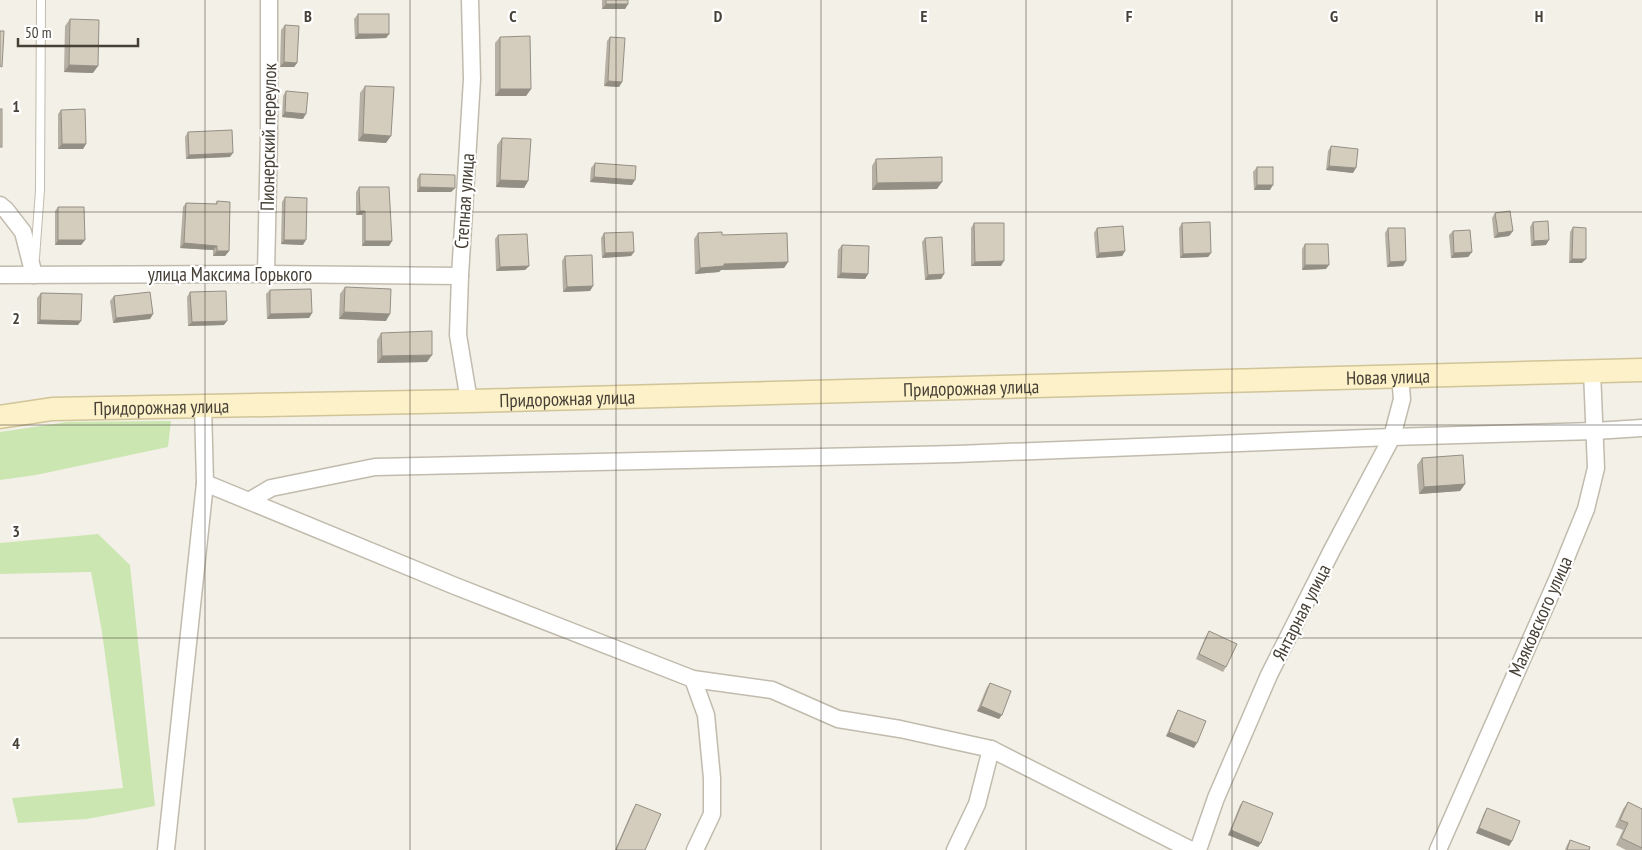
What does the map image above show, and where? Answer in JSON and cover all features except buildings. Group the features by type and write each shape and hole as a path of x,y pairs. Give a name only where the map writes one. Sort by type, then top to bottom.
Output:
{"street":[{"name":"Пионерский переулок","path":"266,274 269,0"},
{"name":"Степная улица","path":"469,400 458,335 472,79 470,0"},
{"path":"0,205 23,232 34,275"},
{"name":"улица Максима Горького","path":"0,275 266,274 460,276"},
{"name":"Новая улица","path":"1133,383 1642,370"},
{"name":"Маяковского улица","path":"1438,850 1557,580 1586,509 1596,468 1592,371"},
{"name":"Янтарная улица","path":"1198,850 1216,798 1269,676 1332,550 1392,437 1402,399 1400,376"},
{"name":"Придорожная улица","path":"0,417 52,409 1133,383"},
{"path":"166,850 205,483 203,406"},
{"path":"249,501 271,488 375,467 957,454 1642,428"},
{"path":"205,483 455,586 692,679 772,690 838,719 900,729 991,749 1191,850"},
{"path":"692,679 706,715 712,778 712,814 695,850"},
{"path":"955,850 977,804 991,749"}],"lane":[{"path":"34,275 40,190 41,0"}],"green space":[{"path":"171,421 168,447 36,475 0,480 0,432 67,422"},
{"path":"98,534 130,565 155,806 87,819 18,823 12,798 123,788 102,632 91,572 0,574 0,543"}]}
